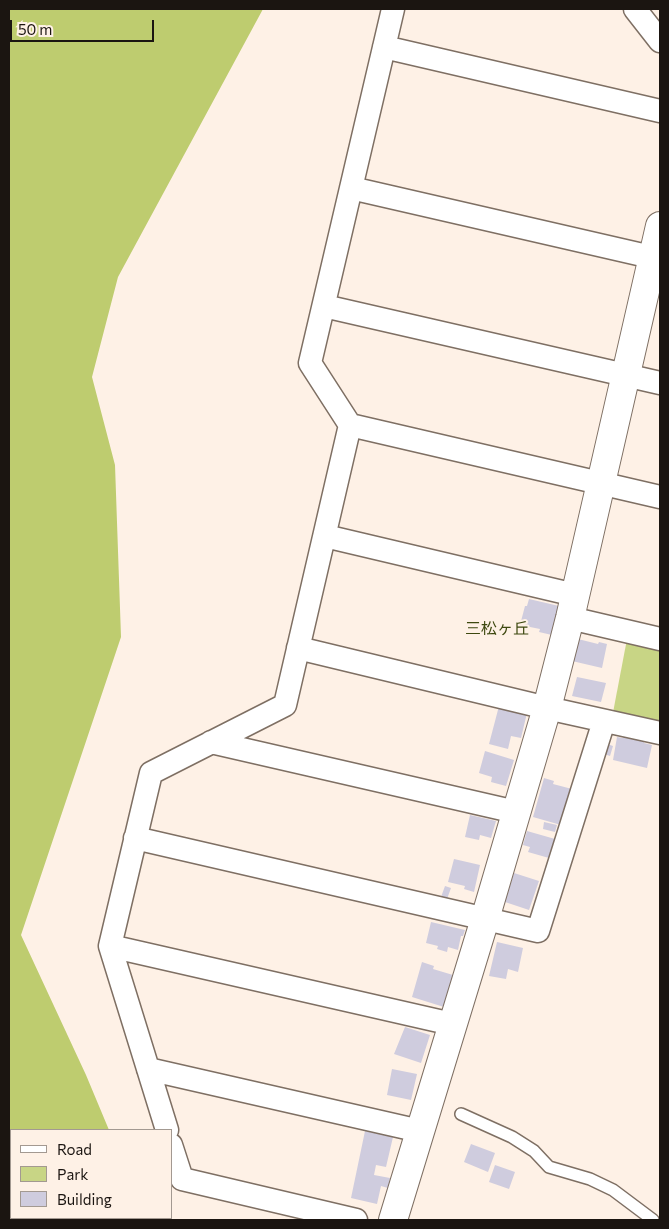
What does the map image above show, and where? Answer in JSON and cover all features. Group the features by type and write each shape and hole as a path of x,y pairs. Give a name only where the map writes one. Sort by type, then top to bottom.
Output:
{"street":[{"path":"393,9 310,363 350,426 660,497"},
{"path":"634,9 660,41"},
{"path":"384,47 660,110"},
{"path":"351,188 657,258"},
{"path":"393,1220 547,708 626,375 657,258 660,226"},
{"path":"324,306 660,383"},
{"path":"167,1129 110,946 151,774 285,704 350,426"},
{"path":"325,536 572,606 660,639"},
{"path":"298,648 660,733"},
{"path":"135,838 538,931 604,721"},
{"path":"211,742 516,812"},
{"path":"110,946 452,1024"},
{"path":"148,1069 420,1131"},
{"path":"172,1148 182,1179 356,1220"}],"lane":[{"path":"461,1114 512,1137 534,1151 549,1168 590,1179 614,1190 653,1220"}],"green space":[{"path":"9,9 263,9 118,277 92,377 115,465 121,637 21,935 86,1075 109,1129 10,1129 10,1219 146,1220 9,1220"},
{"path":"627,639 660,646 660,733 611,723"}],"building":[{"path":"529,599 559,606 552,635 539,632 540,629 520,625"},
{"path":"578,639 598,644 599,642 607,644 602,668 572,661"},
{"path":"577,677 606,683 601,702 572,696"},
{"path":"499,706 527,713 521,738 511,736 508,749 489,744"},
{"path":"623,734 645,739 644,743 652,745 647,768 613,760 617,737 623,738"},
{"path":"607,744 613,746 610,756 604,754"},
{"path":"485,751 514,760 506,786 491,782 492,777 479,773"},
{"path":"544,778 554,781 553,784 572,789 561,825 533,817"},
{"path":"470,815 496,821 491,838 480,835 479,840 465,837"},
{"path":"544,822 557,825 555,832 543,829"},
{"path":"527,831 555,839 549,858 528,852 530,847 523,845"},
{"path":"454,859 480,865 474,892 464,889 465,886 448,882"},
{"path":"514,873 539,881 529,910 505,902"},
{"path":"445,886 451,888 447,899 441,897"},
{"path":"431,922 465,930 463,936 461,936 458,950 448,947 447,952 437,949 438,946 426,943"},
{"path":"497,942 523,948 518,972 508,969 506,979 489,976"},
{"path":"422,962 434,966 433,969 453,975 444,1007 412,997"},
{"path":"405,1027 430,1035 421,1063 394,1054"},
{"path":"392,1069 417,1074 411,1100 387,1095"},
{"path":"365,1131 393,1137 386,1167 376,1165 374,1175 390,1178 388,1188 381,1186 377,1204 351,1198"},
{"path":"471,1144 495,1153 488,1172 464,1162"},
{"path":"495,1165 515,1172 509,1189 489,1182"}],"district":[{"name":"三松ヶ丘","path":"497,629"}]}
